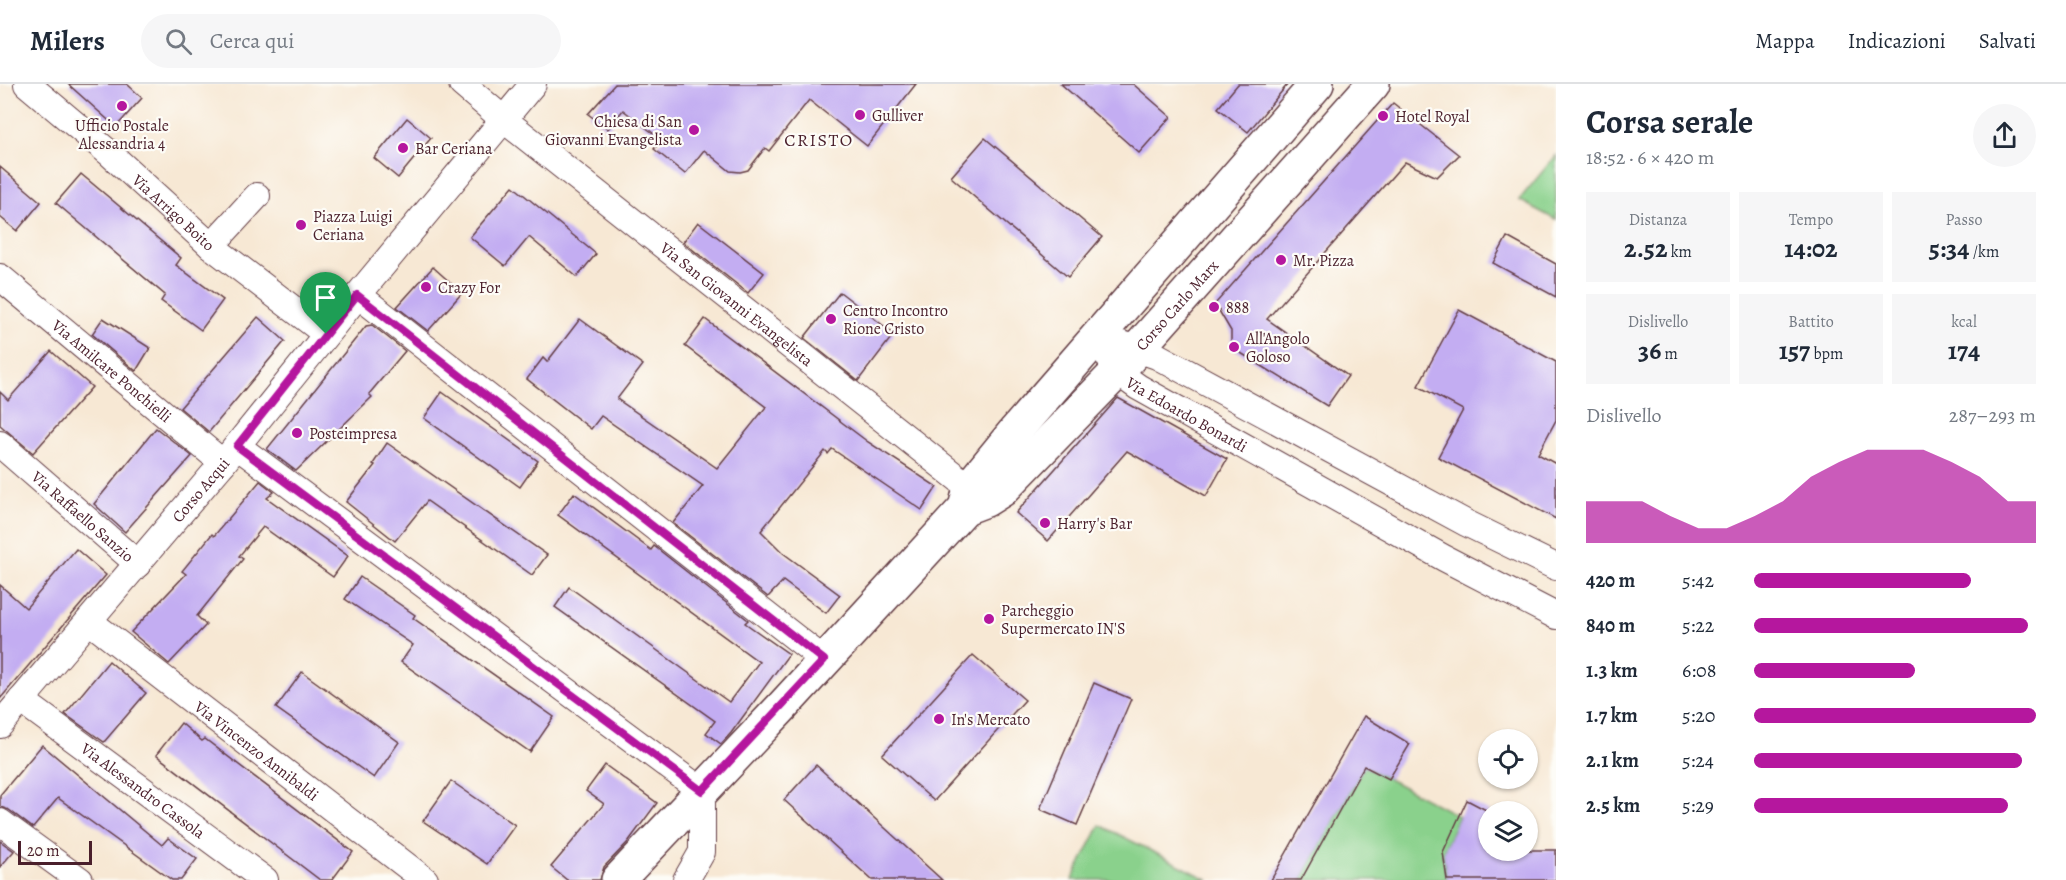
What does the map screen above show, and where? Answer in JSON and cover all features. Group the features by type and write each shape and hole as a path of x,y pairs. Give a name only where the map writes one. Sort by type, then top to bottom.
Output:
{"main road":[{"name":"Corso Carlo Marx","path":"618,880 824,660 968,498 1010,438 1317,84"},
{"name":"Corso Carlo Marx","path":"968,498 986,500 1002,490 1128,360 1373,84"}],"street":[{"name":"Via Arrigo Boito","path":"27,84 108,152 211,246 326,334"},
{"name":"Via San Giovanni Evangelista","path":"462,84 968,498"},
{"name":"Corso Acqui","path":"0,725 230,455 357,295 533,84"},
{"path":"211,246 257,196"},
{"name":"Via Amilcare Ponchielli","path":"0,277 230,455 702,791"},
{"path":"357,295 824,660"},
{"name":"Via Edoardo Bonardi","path":"1097,336 1128,360 1138,387 1444,558 1556,616"},
{"name":"Via Edoardo Bonardi","path":"1128,360 1170,363 1466,523 1556,567"},
{"name":"Via Raffaello Sanzio","path":"0,444 138,564"},
{"name":"Via Vincenzo Annibaldi","path":"89,621 425,880"},
{"name":"Via Alessandro Cassola","path":"21,700 265,880"},
{"path":"686,880 702,852 702,791"},
{"path":"0,822 80,880"}],"green space":[{"path":"1556,155 1556,220 1519,200"},
{"path":"1364,766 1459,816 1443,852 1447,880 1301,880"},
{"path":"1100,825 1209,880 1072,880"}],"building":[{"path":"68,84 127,84 142,98 116,127"},
{"path":"615,84 916,84 867,146 809,100 769,151 765,148 748,170 730,171 704,150 685,174 654,149 662,140 623,110 608,129 588,114"},
{"path":"1061,84 1133,84 1171,117 1139,153"},
{"path":"1238,84 1288,84 1248,132 1218,108"},
{"path":"1393,103 1459,155 1437,177 1405,162 1267,319 1348,376 1327,406 1231,347 1231,331 1215,304"},
{"name":"Bar Ceriana","path":"407,118 431,138 398,178 374,158"},
{"path":"985,138 1102,237 1068,277 951,177"},
{"path":"0,167 41,202 17,231 0,217"},
{"path":"81,174 181,258 176,265 223,300 201,330 161,301 165,295 56,203"},
{"path":"513,186 596,254 577,277 529,237 505,266 470,237"},
{"path":"698,222 764,273 748,293 683,242"},
{"path":"1507,237 1556,264 1556,297 1493,263"},
{"path":"433,267 462,293 428,331 397,307"},
{"path":"840,292 894,334 858,381 804,338"},
{"path":"1459,310 1556,362 1556,420 1538,454 1556,464 1556,519 1438,457 1463,410 1418,386"},
{"path":"258,317 285,341 209,432 180,408"},
{"path":"103,318 150,348 136,371 92,334"},
{"path":"580,319 643,365 617,399 717,468 766,407 685,346 705,319 868,442 937,487 922,510 832,449 828,454 825,451 761,531 783,553 840,595 826,613 783,581 768,597 673,523 703,486 601,416 591,429 527,379 543,358 547,362"},
{"path":"372,325 405,351 369,394 372,397 296,471 267,449 366,326"},
{"path":"51,351 92,387 33,453 0,425 0,392 8,400"},
{"path":"442,392 538,461 520,487 424,418"},
{"path":"1118,398 1227,459 1206,496 1127,451 1048,541 1016,513"},
{"path":"156,428 192,456 125,532 94,504"},
{"path":"387,443 547,555 532,575 427,501 395,541 346,502 375,465 373,464"},
{"path":"260,481 274,492 267,498 348,556 333,577 263,527 239,556 243,559 197,616 206,625 169,664 131,632 186,574 182,571"},
{"path":"574,493 651,550 654,546 748,620 745,623 789,654 721,744 706,733 715,721 555,607 569,587 729,702 759,662 558,515"},
{"path":"76,549 106,575 0,699 0,585 26,608"},
{"path":"360,577 415,615 413,618 554,717 530,752 401,662 413,645 345,599"},
{"path":"973,655 1025,700 934,801 882,755"},
{"path":"109,661 146,693 104,742 65,714"},
{"path":"302,672 399,742 374,778 276,708"},
{"path":"1094,683 1131,699 1077,825 1040,809"},
{"path":"1364,716 1410,744 1389,779 1364,766 1301,880 1271,880"},
{"path":"181,723 202,741 205,739 353,852 332,880 320,880 156,755"},
{"path":"42,745 162,845 168,838 197,859 181,880 172,880 58,798 33,828 9,810 0,807 0,795"},
{"path":"605,765 657,803 628,842 604,867 600,880 567,880 551,867 604,804 586,791"},
{"path":"816,765 942,880 872,880 784,800"},
{"path":"451,781 515,825 487,864 423,821"},
{"path":"1467,800 1478,806 1478,861 1538,861 1538,850 1556,850 1556,880 1447,880 1443,852"},
{"path":"0,841 14,851 0,867"}],"place":[{"name":"Ufficio Postale Alessandria 4","path":"122,106"},
{"name":"Gulliver","path":"860,115"},
{"name":"Hotel Royal","path":"1383,116"},
{"name":"Chiesa di San Giovanni Evangelista","path":"694,130"},
{"name":"Bar Ceriana","path":"403,148"},
{"name":"Piazza Luigi Ceriana","path":"301,225"},
{"name":"Mr. Pizza","path":"1281,260"},
{"name":"Crazy For","path":"426,287"},
{"name":"888","path":"1214,307"},
{"name":"Centro Incontro Rione Cristo","path":"831,319"},
{"name":"All'Angolo Goloso","path":"1234,347"},
{"name":"Posteimpresa","path":"297,433"},
{"name":"Harry's Bar","path":"1045,523"},
{"name":"Parcheggio Supermercato IN'S","path":"989,619"},
{"name":"In's Mercato","path":"939,719"}],"district":[{"name":"CRISTO","path":"819,140"}],"route":[{"path":"357,295 824,660 702,791 237,446 326,334 357,295"}]}
